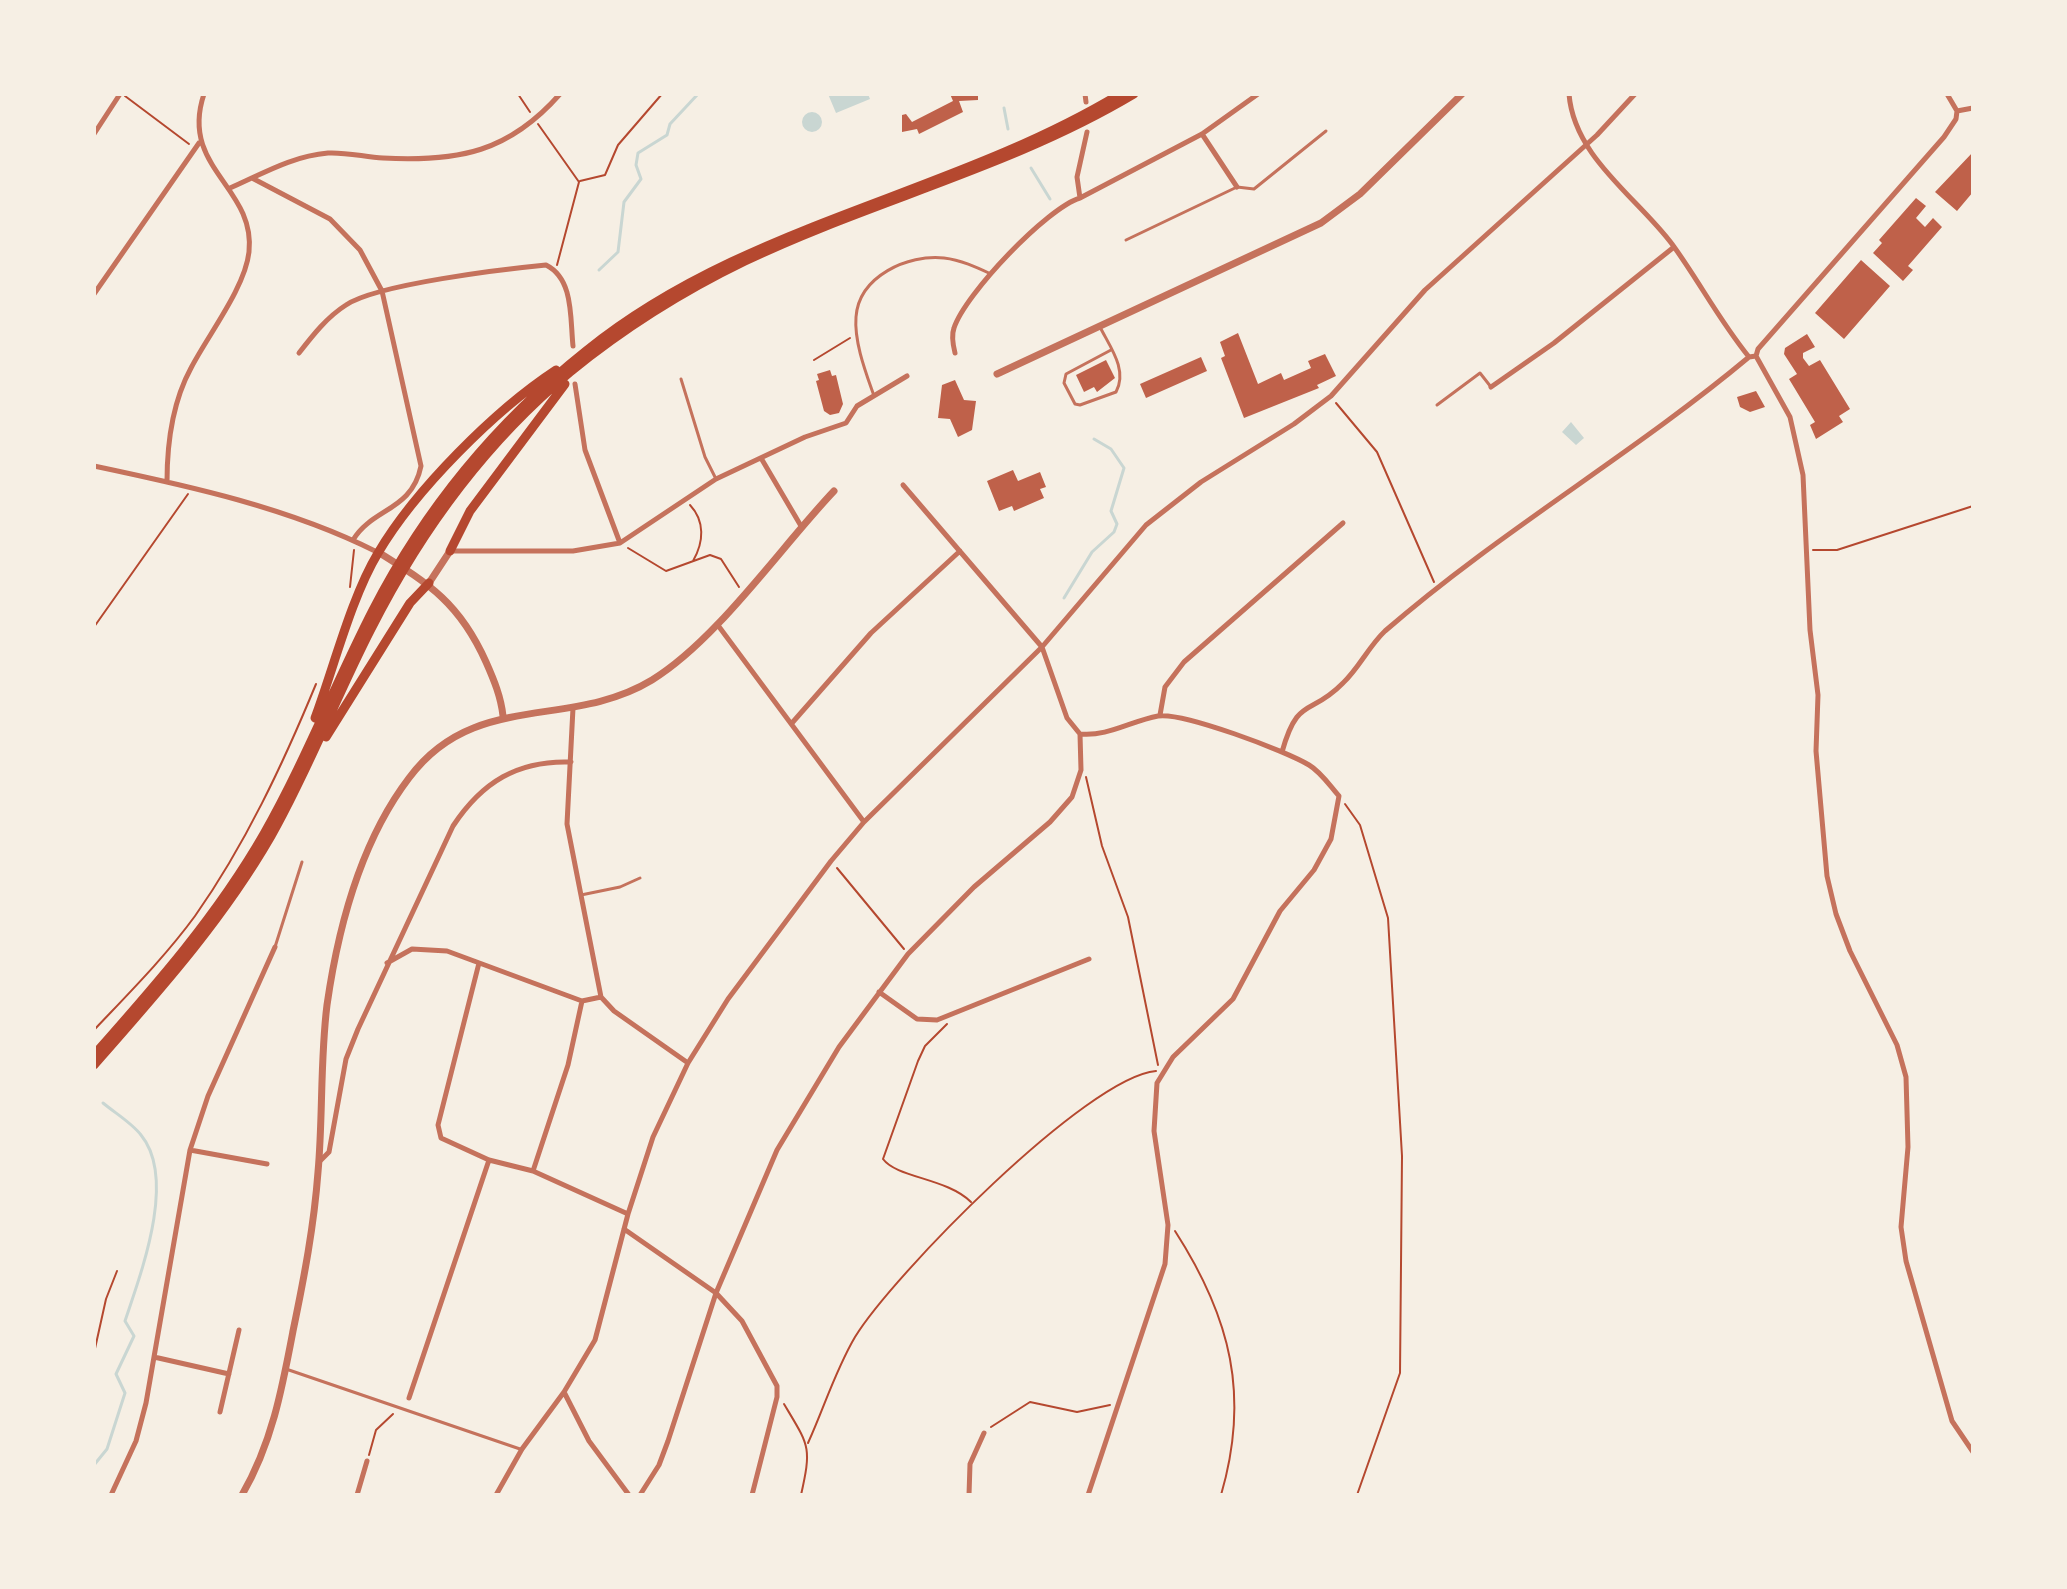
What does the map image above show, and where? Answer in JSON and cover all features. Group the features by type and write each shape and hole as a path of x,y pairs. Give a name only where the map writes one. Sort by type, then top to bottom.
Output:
{"highway":[{"path":"94,1055 213,914 248,861 289,788 369,618 423,526 493,437 593,349 662,298 738,256 1024,143 1120,94"},
{"path":"289,788 382,554 436,480 484,428 528,390 670,302 746,260 1040,144 1134,94"},
{"path":"450,551 462,524 539,414 593,349"},
{"path":"94,1065 175,974 223,911 271,836 371,629 429,529 498,441 593,349"},
{"path":"307,766 410,603 429,583"}],"street":[{"path":"94,134 120,94"},
{"path":"94,294 197,146 199,109 204,94"},
{"path":"230,188 291,160 330,153 387,158 479,151 507,141 536,121 560,94"},
{"path":"1085,94 1086,102"},
{"path":"955,353 953,330 991,274 1004,256 1057,208 1202,134 1258,94"},
{"path":"997,374 1321,223 1360,194 1462,94"},
{"path":"1569,94 1573,120 1586,144 1674,247 1713,311 1752,356 1790,417 1799,448 1810,630 1818,695 1817,762 1827,876 1850,951 1897,1045 1906,1077 1908,1147 1901,1227 1906,1261 1952,1421 1973,1452"},
{"path":"496,1495 522,1449 564,1392 595,1340 628,1214 653,1137 688,1063 736,988 831,861 864,822 1042,647 1146,525 1201,482 1294,424 1331,396 1425,290 1586,144 1635,94"},
{"path":"1282,752 1296,714 1339,687 1383,633 1493,545 1662,425 1752,356 1944,137 1956,119 1957,111 1947,94"},
{"path":"1957,111 1972,111"},
{"path":"1080,198 1077,177 1087,132"},
{"path":"1202,134 1237,187"},
{"path":"167,482 174,414 189,371 237,287 249,253 245,220 230,188 197,146"},
{"path":"252,178 330,219 360,250 382,291 421,466 415,484 402,501 362,529 354,540"},
{"path":"1491,387 1554,343 1674,247"},
{"path":"299,353 321,325 348,303 382,291 546,265 556,270 565,283 573,346"},
{"path":"429,583 450,551 573,551 620,543 716,479 805,437 846,423 857,406 907,376"},
{"path":"575,384 585,450 620,543"},
{"path":"761,458 801,526"},
{"path":"94,466 192,489 354,540 382,554 429,583 469,628 498,690 503,716"},
{"path":"640,1495 659,1465 716,1293 777,1150 839,1047 908,954 974,887 1050,822 1072,797 1081,770 1080,734 1067,718 1042,647 903,485"},
{"path":"242,1495 262,1460 286,1369 308,1258 319,1162 327,1005 347,914 376,831 410,775 432,753 469,729 503,716 573,708 616,697 655,678 691,651 834,491"},
{"path":"1160,716 1165,687 1184,662 1343,523"},
{"path":"792,723 876,628 960,551"},
{"path":"716,624 864,822"},
{"path":"573,708 567,824 601,997 614,1011 688,1063"},
{"path":"1080,734 1093,735 1160,716 1192,721 1282,752 1313,767 1339,796 1331,839 1314,870 1280,911 1233,999 1163,1071 1153,1099 1168,1225 1165,1264 1088,1495"},
{"path":"319,1162 329,1152 346,1059 386,964 453,826 469,802 485,787 518,769 538,763 571,762"},
{"path":"111,1495 136,1441 190,1150 208,1096 275,947"},
{"path":"386,964 412,949 447,951 582,1001 601,997"},
{"path":"879,992 917,1019 937,1020 1089,959"},
{"path":"479,963 438,1125 441,1138 489,1160 533,1171 628,1214"},
{"path":"533,1171 568,1065 582,1001"},
{"path":"190,1150 267,1164"},
{"path":"409,1398 489,1160"},
{"path":"624,1229 716,1293 742,1321 777,1386 777,1397 752,1495"},
{"path":"220,1412 239,1330"},
{"path":"154,1357 229,1374"},
{"path":"564,1392 589,1441 629,1495"},
{"path":"969,1495 970,1464 984,1433"},
{"path":"357,1495 367,1461"}],"lane":[{"path":"1126,240 1237,187 1254,189 1326,131"},
{"path":"874,396 856,317 873,280 911,261 945,258 991,274"},
{"path":"1100,327 1111,350 1122,373 1116,392 1075,404 1064,383 1066,374 1111,350"},
{"path":"1437,405 1480,373 1491,387"},
{"path":"681,379 705,457 716,479"},
{"path":"275,947 302,862"},
{"path":"581,895 620,887 640,878"},
{"path":"286,1369 522,1449"}],"path":[{"path":"120,94 139,102 157,122 197,146"},
{"path":"518,94 579,182 556,270"},
{"path":"579,182 605,175 618,145 662,94"},
{"path":"814,360 858,334"},
{"path":"1337,404 1377,452 1438,591"},
{"path":"94,627 192,489"},
{"path":"684,499 694,509 702,528 701,545 692,562"},
{"path":"1806,550 1837,550 1973,506"},
{"path":"347,598 354,540"},
{"path":"620,543 666,571 710,555 721,559 739,587"},
{"path":"94,1030 157,963 209,896 274,778 317,682"},
{"path":"801,1495 809,1460 808,1443 856,1337 891,1287 973,1204 1090,1101 1141,1074 1163,1071 1157,1063 1128,917 1102,846 1088,781 1081,770"},
{"path":"1339,796 1360,825 1388,918 1402,1156 1403,1348 1400,1373 1357,1495"},
{"path":"831,861 908,954"},
{"path":"948,1015 946,1025 925,1046 918,1061 883,1150 883,1159 893,1168 944,1183 973,1204"},
{"path":"1168,1225 1176,1232 1204,1287 1230,1354 1237,1390 1237,1421 1221,1495"},
{"path":"94,1353 106,1299 117,1271"},
{"path":"777,1397 808,1443"},
{"path":"984,1433 1030,1402 1077,1412 1105,1405 1120,1406"},
{"path":"367,1461 376,1430 396,1408"}],"shaded area":[{"path":"828,94 868,94 870,99 836,113"},
{"path":"812,112 819,115 822,122 819,129 812,132 805,129 802,122 805,115"},
{"path":"1571,422 1584,438 1576,445 1562,432"}],"building":[{"path":"950,94 978,94 978,100 959,101 963,112 919,134 917,129 902,132 902,115 906,114 912,122 953,101"},
{"path":"1973,152 1973,192 1957,211 1935,192"},
{"path":"1916,198 1926,206 1916,218 1925,227 1933,218 1942,227 1908,266 1913,270 1903,281 1873,253 1882,243 1879,240"},
{"path":"1861,260 1890,286 1844,339 1815,313"},
{"path":"1238,333 1258,384 1281,373 1284,380 1311,368 1308,361 1325,354 1336,376 1317,385 1319,388 1244,418 1221,358 1225,356 1220,342"},
{"path":"1807,334 1815,347 1803,353 1803,358 1809,366 1820,360 1850,409 1839,416 1843,422 1816,439 1810,425 1815,422 1789,379 1797,374 1784,354 1785,348"},
{"path":"1201,357 1207,371 1146,398 1140,384"},
{"path":"1106,360 1115,378 1097,392 1094,387 1084,392 1076,375"},
{"path":"830,370 832,376 836,375 843,404 839,413 830,415 824,411 816,381 819,380 817,374"},
{"path":"955,380 964,400 976,401 972,430 958,437 950,419 938,418 942,385"},
{"path":"1756,391 1765,407 1750,412 1740,407 1737,397"},
{"path":"1013,470 1018,481 1040,472 1046,487 1040,489 1044,498 1014,511 1012,506 999,511 987,481"}],"waterway":[{"path":"599,270 618,252 624,202 641,179 636,165 638,153 667,135 670,124 698,94"},
{"path":"1004,108 1008,129"},
{"path":"1031,168 1050,199"},
{"path":"1064,598 1092,552 1114,532 1117,524 1111,511 1124,468 1111,449 1094,439"},
{"path":"94,1465 107,1449 125,1393 116,1374 134,1336 125,1321 147,1253 156,1201 156,1176 151,1154 141,1135 103,1103"}]}
